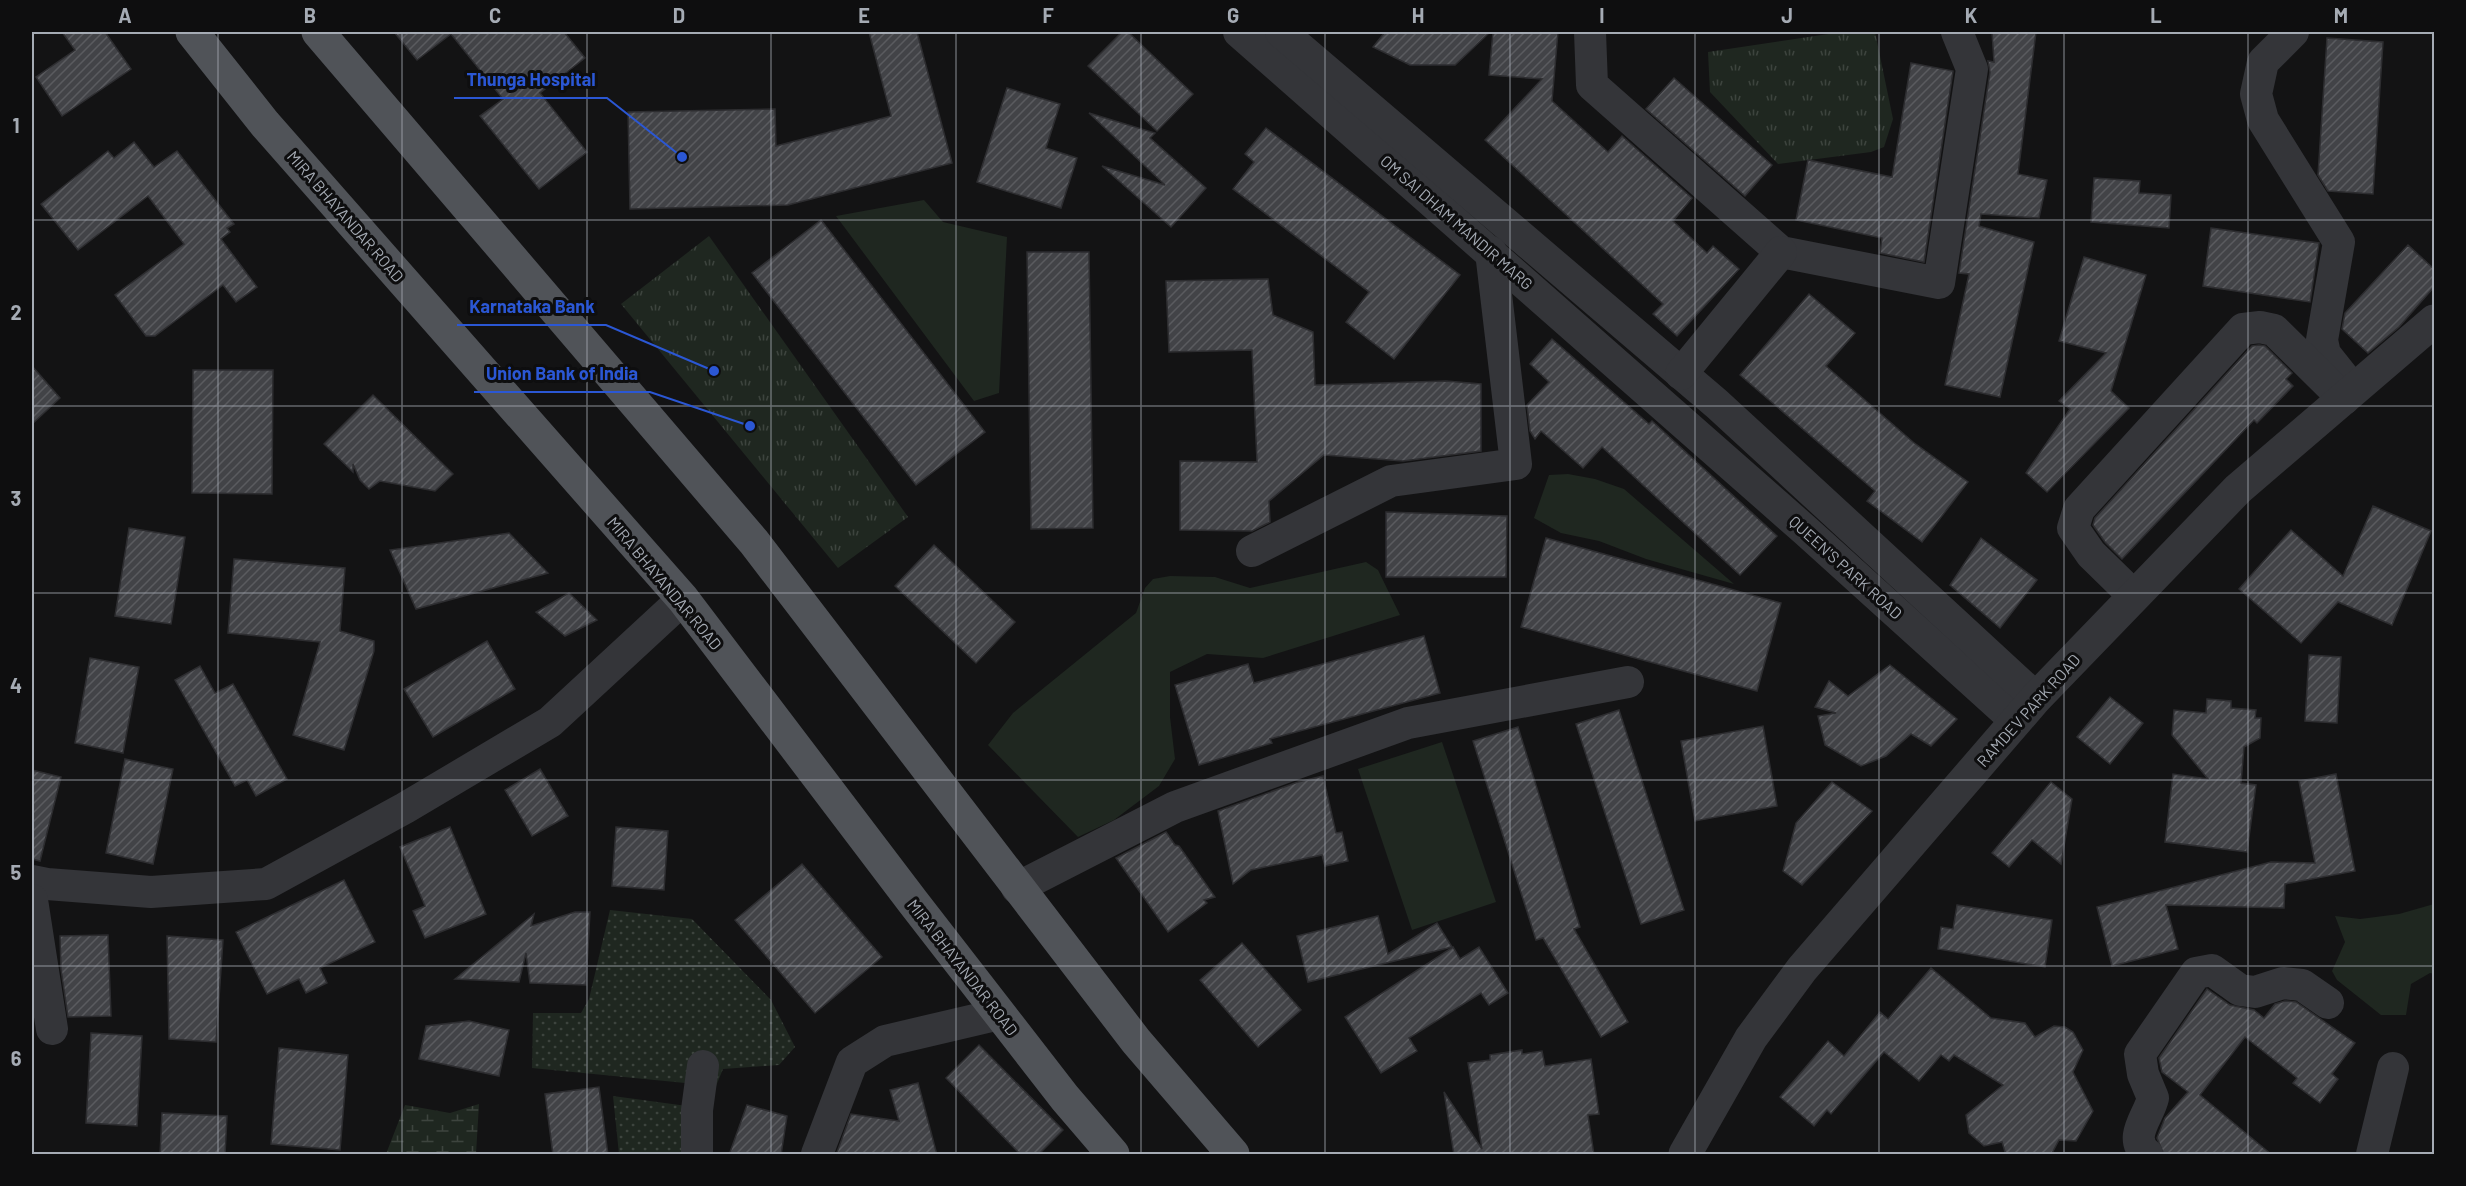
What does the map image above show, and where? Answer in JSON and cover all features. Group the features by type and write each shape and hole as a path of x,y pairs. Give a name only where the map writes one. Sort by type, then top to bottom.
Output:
{"main road":[{"name":"MIRA BHAYANDAR ROAD","path":"192,32 265,124 683,599 999,1014 1113,1155"},
{"path":"318,32 754,542 1136,1041 1233,1155"}],"street":[{"name":"OM SAI DHAM MANDIR MARG","path":"1239,32 1674,414"},
{"name":"OM SAI DHAM MANDIR MARG","path":"1281,32 1689,380"},
{"path":"1590,32 1592,85 1781,252 1938,283 1972,69 1958,32"},
{"path":"2293,32 2263,62 2256,94 2263,120 2339,242 2322,340 2325,354 2348,394"},
{"path":"1252,551 1391,481 1516,464 1491,252"},
{"path":"1674,414 1689,380 1781,252"},
{"name":"RAMDEV PARK ROAD","path":"1685,1155 1751,1038 1802,969 2026,710 2238,489 2434,321"},
{"path":"2134,596 2091,554 2073,528 2079,509 2243,329 2260,327 2274,330 2348,394"},
{"name":"QUEEN'S PARK ROAD","path":"1689,380 2026,710"},
{"name":"QUEEN'S PARK ROAD","path":"1674,414 2026,710"},
{"path":"32,881 151,892 266,884 405,808 550,722 683,599"},
{"path":"1017,888 1175,807 1408,723 1628,682"},
{"path":"32,900 52,1029"},
{"path":"2147,1155 2142,1150 2138,1136 2141,1123 2150,1110 2154,1098 2143,1074 2140,1054 2196,973 2212,970 2240,990 2256,992 2283,983 2302,985 2328,1003"},
{"path":"817,1155 852,1062 885,1041 999,1014"},
{"path":"698,1155 697,1110 703,1066"},
{"path":"2372,1155 2393,1068"}],"green space":[{"path":"1842,32 1875,32 1893,119 1884,147 1871,152 1778,164 1710,92 1708,52"},
{"path":"924,200 943,222 1007,237 999,393 974,401 836,216"},
{"path":"709,236 908,517 838,568 621,304"},
{"path":"1568,474 1595,479 1624,489 1734,584 1646,559 1599,541 1561,533 1534,518 1549,475"},
{"path":"1366,562 1378,570 1400,615 1263,658 1207,654 1170,672 1170,717 1175,759 1159,786 1114,820 1078,837 988,745 1013,713 1136,613 1145,588 1153,579 1170,576 1215,577 1250,588"},
{"path":"1442,742 1496,902 1412,930 1358,769"},
{"path":"2434,904 2434,974 2430,973 2411,984 2406,1015 2381,1015 2337,980 2332,971 2345,942 2335,916 2360,919 2399,914"},
{"path":"610,910 692,919 771,1000 795,1047 779,1065 723,1069 716,1086 532,1068 533,1013 581,1013 589,999"},
{"path":"613,1096 687,1106 689,1154 619,1154"},
{"path":"479,1104 476,1154 386,1154 405,1105 450,1113"}],"building":[{"path":"62,32 105,32 131,69 62,116 36,77 75,50"},
{"path":"394,32 564,32 585,58 540,93 587,152 539,189 480,116 503,99 451,34 417,60"},
{"path":"869,32 917,32 952,163 788,205 630,209 628,112 775,109 776,146 891,116"},
{"path":"1122,32 1128,32 1193,94 1157,131 1088,66"},
{"path":"1385,32 1490,32 1455,65 1410,65 1373,47"},
{"path":"1493,32 1558,32 1552,101 1608,152 1622,136 1692,198 1673,221 1707,253 1713,246 1739,269 1677,336 1653,314 1663,304 1485,140 1542,79 1489,75"},
{"path":"1992,32 2036,32 2018,174 2047,180 2039,218 1981,214 1979,226 2034,242 2000,397 1945,385 1969,274 1959,273 1990,72 1988,61 1994,62"},
{"path":"2327,38 2383,42 2373,194 2328,191 2318,175"},
{"path":"1911,63 1953,71 1924,262 1880,253 1882,238 1796,220 1808,160 1892,177"},
{"path":"1674,78 1772,165 1745,196 1646,109"},
{"path":"1007,88 1060,104 1046,148 1077,158 1061,208 977,182"},
{"path":"1089,113 1155,133 1150,138 1206,188 1171,227 1102,166 1165,185"},
{"path":"1266,128 1460,275 1394,359 1346,322 1369,292 1233,189 1254,162 1245,154"},
{"path":"134,142 154,167 177,151 234,224 227,228 230,232 221,239 257,287 236,302 223,285 155,336 146,336 115,295 184,244 148,196 78,250 41,204 108,151 114,158"},
{"path":"2094,178 2140,181 2139,193 2171,195 2169,228 2091,222"},
{"path":"821,220 985,432 916,485 752,273"},
{"path":"2211,228 2319,243 2310,302 2203,286"},
{"path":"2408,245 2434,269 2434,287 2399,327 2368,353 2342,329 2345,313"},
{"path":"1027,252 1089,252 1093,528 1031,529"},
{"path":"2084,257 2146,275 2111,391 2129,408 2047,492 2026,473 2070,409 2059,401 2106,353 2059,341"},
{"path":"1268,279 1273,315 1313,332 1315,385 1446,381 1481,384 1481,451 1403,461 1324,455 1269,501 1270,522 1252,531 1180,530 1180,461 1257,462 1252,350 1169,352 1166,281"},
{"path":"1809,294 1855,333 1826,366 1913,442 1968,482 1922,542 1867,501 1875,491 1740,375"},
{"path":"1552,339 1649,424 1652,421 1777,536 1740,575 1602,447 1583,468 1541,431 1535,439 1530,431 1527,405 1549,382 1530,364"},
{"path":"2252,346 2265,346 2292,373 2286,379 2293,386 2257,423 2254,420 2122,559 2105,542 2093,525 2095,518"},
{"path":"32,366 60,398 32,424"},
{"path":"193,370 273,370 272,494 192,493"},
{"path":"373,395 453,474 435,491 380,481 369,489 360,480 353,464 353,472 324,444"},
{"path":"2373,506 2431,531 2392,625 2338,602 2301,643 2239,589 2291,530 2343,576"},
{"path":"1386,512 1507,516 1506,577 1386,577"},
{"path":"129,528 185,537 171,624 115,616"},
{"path":"509,533 548,573 416,609 390,550"},
{"path":"1546,538 1781,603 1757,691 1521,627"},
{"path":"1981,538 2037,580 2000,628 1950,585"},
{"path":"934,545 1015,622 976,663 895,586"},
{"path":"234,559 345,568 340,631 374,641 374,651 344,750 293,735 320,642 228,633"},
{"path":"569,593 597,620 565,636 536,612"},
{"path":"1424,636 1440,693 1270,739 1272,743 1199,765 1175,685 1248,664 1254,683"},
{"path":"487,641 515,689 433,737 404,689"},
{"path":"2309,655 2341,657 2337,723 2305,721"},
{"path":"90,658 139,667 123,753 75,743"},
{"path":"1890,665 1957,719 1931,746 1911,734 1886,756 1861,766 1825,745 1818,716 1836,713 1815,707 1829,681 1848,696"},
{"path":"200,666 215,693 233,684 287,779 256,796 247,780 235,786 175,680"},
{"path":"2110,697 2143,723 2110,764 2077,737"},
{"path":"2207,699 2231,701 2231,708 2256,710 2255,718 2261,718 2260,738 2244,747 2241,783 2256,785 2247,852 2165,842 2173,774 2208,779 2172,735 2174,710 2206,713"},
{"path":"1619,710 1684,910 1641,924 1576,724"},
{"path":"1763,726 1777,806 1695,821 1681,741"},
{"path":"1518,727 1580,927 1574,929 1628,1022 1601,1037 1543,938 1536,940 1473,741"},
{"path":"125,759 173,769 153,864 106,853"},
{"path":"540,769 568,816 532,836 505,790"},
{"path":"32,770 61,777 40,861 32,859"},
{"path":"2336,774 2355,871 2285,884 2284,908 2166,905 2178,949 2112,966 2097,907 2271,862 2315,863 2299,781"},
{"path":"1323,776 1336,833 1342,832 1348,861 1325,866 1322,855 1251,870 1233,884 1218,811 1298,782"},
{"path":"1832,782 1872,811 1802,885 1783,871 1796,823"},
{"path":"2051,782 2072,799 2061,864 2032,840 2009,867 1992,853"},
{"path":"450,827 486,914 425,938 413,911 425,906 400,847"},
{"path":"616,827 668,831 664,890 612,886"},
{"path":"1166,832 1175,845 1179,846 1215,897 1204,900 1207,903 1168,932 1116,858"},
{"path":"802,864 882,957 815,1013 735,920"},
{"path":"344,880 375,942 320,968 327,983 306,993 299,979 267,994 236,932"},
{"path":"1957,905 2052,920 2045,967 1938,949 1941,927 1953,929"},
{"path":"575,912 590,912 586,985 530,983 526,953 519,982 455,979 534,914 531,926"},
{"path":"1378,916 1388,954 1437,923 1452,947 1308,982 1297,936"},
{"path":"108,935 111,1016 68,1017 61,969 60,936"},
{"path":"167,936 223,940 216,1042 169,1039"},
{"path":"1242,943 1301,1010 1258,1047 1200,980"},
{"path":"1453,947 1460,959 1479,947 1508,993 1489,1005 1481,993 1409,1038 1417,1051 1381,1073 1345,1017"},
{"path":"1931,968 1991,1018 2025,1023 2035,1037 2054,1026 2065,1027 2073,1032 2083,1050 2073,1072 2093,1111 2076,1141 2059,1140 2051,1155 2006,1155 2002,1142 1984,1146 1969,1133 1966,1115 2003,1085 1954,1055 1949,1061 1941,1055 1919,1081 1884,1052 1831,1114 1827,1110 1814,1126 1780,1097 1828,1041 1844,1056 1880,1012 1888,1019"},
{"path":"2207,989 2230,1005 2254,1010 2264,1018 2275,1004 2285,1001 2296,1002 2355,1043 2332,1074 2338,1079 2320,1103 2293,1083 2297,1078 2245,1037 2200,1095 2272,1155 2164,1155 2157,1138 2165,1118 2188,1092 2162,1072 2159,1058"},
{"path":"469,1021 509,1030 499,1076 419,1059 426,1026"},
{"path":"91,1033 142,1036 137,1126 86,1123"},
{"path":"979,1045 1063,1130 1038,1155 1021,1155 946,1078"},
{"path":"279,1048 348,1055 340,1150 271,1144"},
{"path":"1522,1050 1522,1054 1542,1051 1545,1066 1591,1059 1599,1114 1588,1115 1594,1155 1454,1155 1444,1092 1482,1149 1468,1063 1490,1060 1490,1055"},
{"path":"918,1083 937,1155 836,1155 851,1114 899,1121 890,1090"},
{"path":"599,1087 608,1155 553,1155 545,1094"},
{"path":"747,1105 787,1116 781,1155 729,1155"},
{"path":"162,1113 227,1116 225,1155 160,1155"}],"place":[{"name":"Thunga Hospital","path":"682,157"},
{"name":"Karnataka Bank","path":"714,371"},
{"name":"Union Bank of India","path":"750,426"}]}
